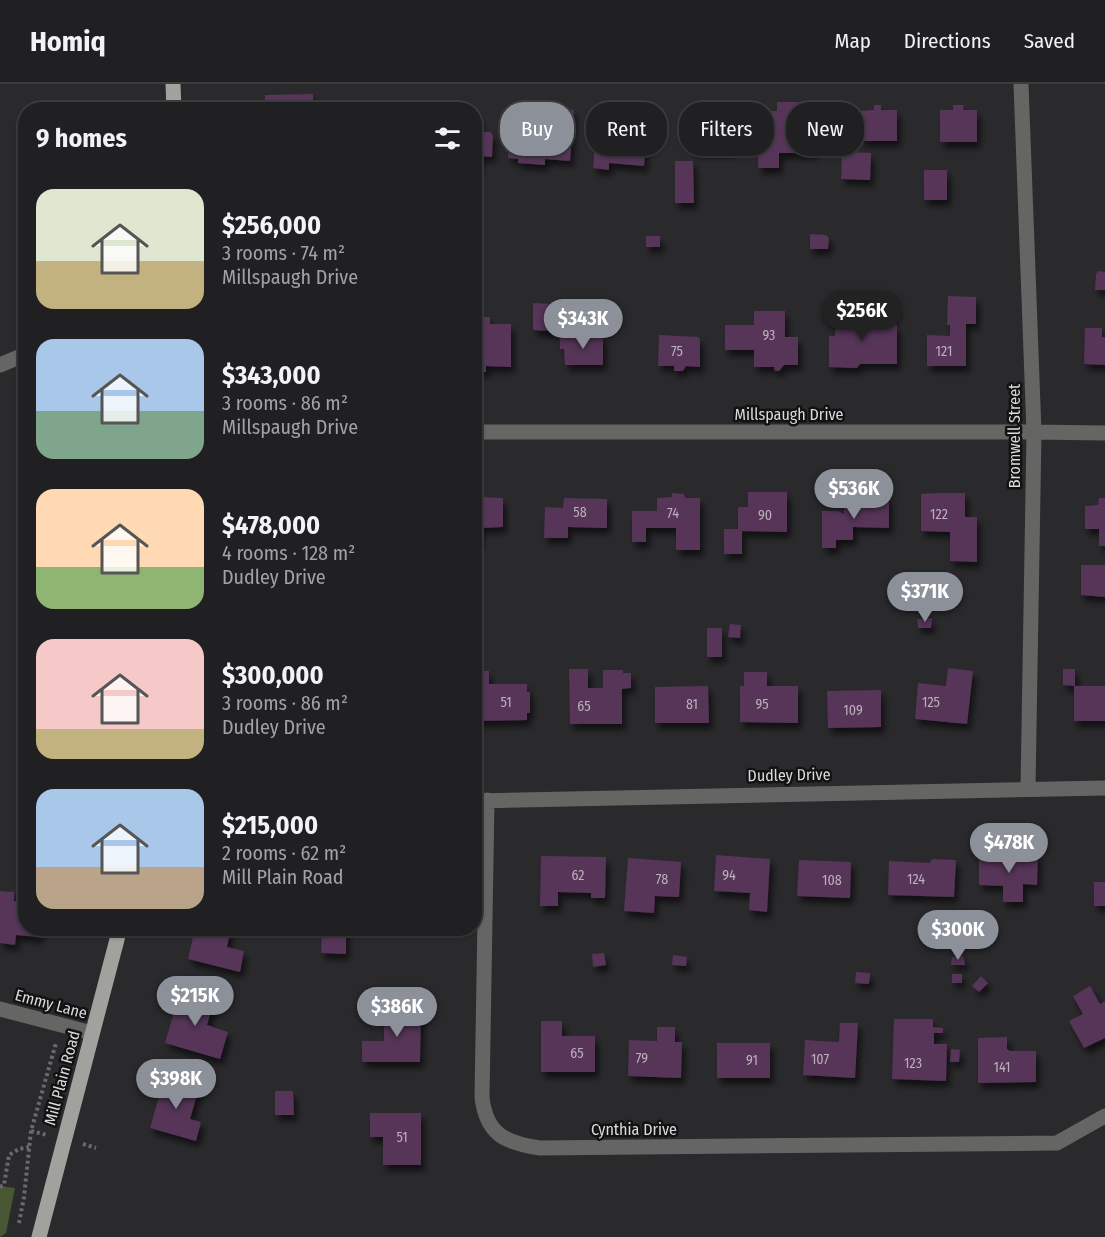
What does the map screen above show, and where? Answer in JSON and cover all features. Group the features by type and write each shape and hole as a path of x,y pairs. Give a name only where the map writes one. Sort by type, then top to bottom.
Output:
{"main road":[{"path":"173,84 174,102"},
{"name":"Mill Plain Road","path":"41,1230 118,936"}],"street":[{"name":"Bromwell Street","path":"1021,84 1034,432 1028,788"},
{"path":"0,365 18,357"},
{"name":"Millspaugh Drive","path":"482,432 1105,434"},
{"name":"Dudley Drive","path":"482,800 1105,788"},
{"name":"Cynthia Drive","path":"481,936 484,1113 491,1127 506,1140 522,1145 540,1148 1057,1143 1105,1116"},
{"name":"Emmy Lane","path":"0,1009 92,1033"}],"path":[{"path":"18,1228 24,1197 31,1131 61,1025"},
{"path":"0,1187 4,1185 9,1155 19,1149 29,1147"}],"green space":[{"path":"0,1186 15,1188 6,1233 0,1237"}],"building":[{"path":"313,94 313,102 265,102 265,95"},
{"path":"777,102 786,102 786,153 779,153 779,168 758,168 758,156 774,156 774,111 777,111"},
{"path":"874,105 881,105 881,110 897,110 897,141 864,141 864,111 874,110"},
{"path":"953,105 964,105 963,110 977,110 977,142 940,142 940,110 953,110"},
{"path":"482,132 490,132 493,135 492,157 482,156"},
{"path":"864,153 871,153 870,180 841,179 842,156 864,156"},
{"path":"508,156 570,156 570,161 545,159 545,165 518,163 518,159 508,158"},
{"path":"594,156 645,156 644,166 609,163 609,170 593,168"},
{"path":"675,161 693,161 694,203 675,203"},
{"path":"924,170 947,170 947,200 924,200"},
{"path":"810,234 826,235 829,238 828,249 810,249"},
{"path":"646,236 660,236 660,247 646,247"},
{"path":"1098,271 1105,272 1105,290 1095,290"},
{"path":"948,296 976,297 976,324 966,324 966,366 927,366 927,335 950,336 950,325 947,325"},
{"path":"533,303 552,304 552,331 533,330"},
{"path":"754,311 785,311 785,337 798,337 798,365 784,365 779,371 775,371 774,367 754,367 754,350 725,350 725,325 754,325"},
{"path":"836,314 877,314 877,325 897,325 897,364 860,364 857,368 829,367 829,336 835,336"},
{"path":"482,317 490,317 490,324 511,324 511,367 486,366 486,372 482,372"},
{"path":"1085,328 1102,328 1102,337 1105,337 1105,365 1084,364"},
{"path":"659,335 698,337 700,339 700,367 686,366 683,371 674,371 674,366 658,366"},
{"path":"560,336 603,336 603,365 565,365 564,349 560,349"},
{"path":"748,492 787,492 787,532 742,531 742,554 724,554 724,529 738,529 738,507 748,507"},
{"path":"672,493 684,494 685,498 700,498 700,550 676,550 676,528 646,528 646,542 632,542 632,511 657,511 657,498 672,497"},
{"path":"965,493 965,517 977,517 977,562 950,561 950,532 921,531 921,494"},
{"path":"482,497 503,498 503,527 482,528"},
{"path":"564,498 607,499 607,528 568,527 568,538 544,538 545,507 563,508"},
{"path":"849,498 889,498 889,528 853,527 853,540 836,540 836,548 822,548 822,511 838,511 844,514 844,508 849,508"},
{"path":"1099,498 1105,498 1105,546 1099,546 1099,529 1085,529 1085,506 1098,505"},
{"path":"1081,565 1105,565 1105,597 1081,595"},
{"path":"932,618 931,628 918,628 917,619"},
{"path":"730,624 741,625 740,638 728,637"},
{"path":"707,628 722,628 722,657 707,657"},
{"path":"948,668 973,671 967,724 915,719 918,683 946,686"},
{"path":"569,669 588,669 588,688 603,688 603,670 623,670 623,673 631,673 631,688 622,689 622,724 570,724"},
{"path":"1063,669 1075,669 1075,686 1063,685"},
{"path":"482,671 489,671 489,684 527,684 527,692 530,692 530,713 527,713 527,720 482,721"},
{"path":"744,672 767,672 767,686 798,686 798,723 740,722 740,686 744,686"},
{"path":"708,686 709,723 655,723 655,687"},
{"path":"1074,686 1105,686 1105,721 1074,721"},
{"path":"881,690 881,727 828,728 827,691"},
{"path":"716,855 770,859 767,912 749,910 750,893 714,891"},
{"path":"979,855 1038,855 1037,885 1023,884 1023,902 1003,902 1003,886 979,885"},
{"path":"541,856 606,857 605,898 591,898 591,893 558,892 558,906 540,906"},
{"path":"628,858 681,862 679,897 655,896 654,913 624,911"},
{"path":"932,859 956,860 954,897 888,895 889,861 930,863"},
{"path":"799,860 851,862 850,898 797,896"},
{"path":"1094,882 1105,882 1105,906 1094,906"},
{"path":"0,891 14,892 14,901 18,901 18,935 16,935 15,945 0,943"},
{"path":"193,936 229,936 227,947 244,951 240,972 188,959"},
{"path":"322,936 346,936 346,954 321,953"},
{"path":"604,953 606,965 593,967 592,954"},
{"path":"673,955 687,957 686,966 672,965"},
{"path":"963,956 965,965 951,965 952,957"},
{"path":"856,972 870,973 869,984 855,983"},
{"path":"952,974 962,974 962,983 952,983"},
{"path":"981,976 988,983 979,992 972,986"},
{"path":"1090,986 1100,1004 1105,1001 1105,1038 1084,1048 1069,1021 1083,1014 1073,996"},
{"path":"180,991 214,1001 207,1025 228,1032 220,1059 165,1043"},
{"path":"384,1009 421,1009 420,1062 362,1062 362,1041 384,1041"},
{"path":"894,1019 933,1019 933,1027 943,1028 943,1033 934,1033 934,1044 947,1044 946,1081 892,1079"},
{"path":"541,1021 562,1021 562,1036 595,1036 595,1072 541,1072"},
{"path":"840,1023 858,1023 855,1078 803,1075 805,1040 839,1042"},
{"path":"657,1027 675,1027 675,1042 682,1042 681,1078 628,1076 629,1040 657,1041"},
{"path":"1007,1037 1007,1049 1010,1051 1036,1051 1036,1082 978,1083 978,1038"},
{"path":"717,1043 770,1043 770,1078 717,1078"},
{"path":"951,1049 960,1050 959,1062 950,1062"},
{"path":"164,1078 199,1088 190,1119 201,1122 196,1141 150,1128"},
{"path":"275,1091 293,1091 294,1115 275,1115"},
{"path":"370,1113 421,1113 421,1165 383,1165 383,1137 370,1137"}]}
